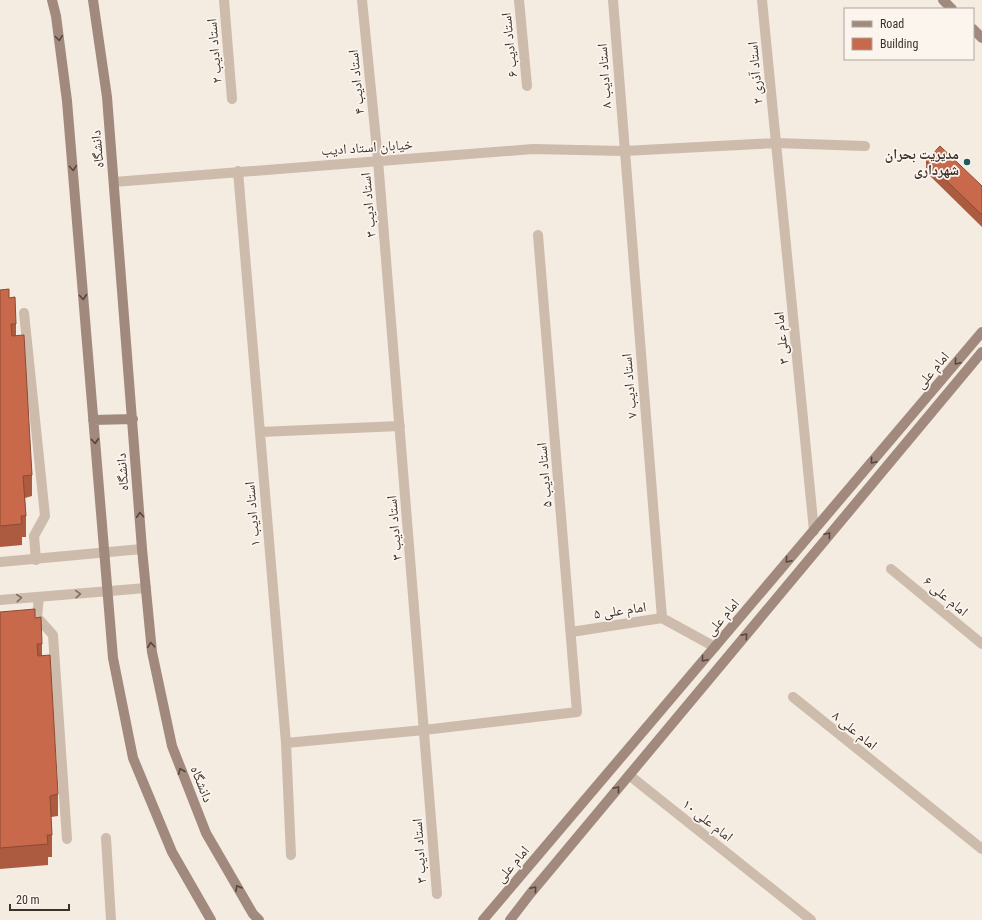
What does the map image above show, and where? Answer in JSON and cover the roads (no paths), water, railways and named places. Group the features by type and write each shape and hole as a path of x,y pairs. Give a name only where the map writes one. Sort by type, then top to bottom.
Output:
{"street":[{"name":"دانشگاه","path":"52,0 56,16 67,101 103,553 113,658 134,758 172,852 211,920"},
{"name":"دانشگاه","path":"93,0 106,97 114,182 142,549 152,652 172,746 206,833 253,914 259,920"},
{"name":"استاد ادیب ۲","path":"224,0 232,99"},
{"name":"استاد ادیب ۴","path":"362,0 378,160"},
{"name":"استاد ادیب ۶","path":"519,0 527,86"},
{"name":"استاد ادیب ۸","path":"613,0 624,151"},
{"name":"استاد آذری ۲","path":"762,0 776,143"},
{"path":"943,0 951,8"},
{"path":"974,30 982,38"},
{"name":"خیابان استاد ادیب","path":"114,182 238,171 533,149 624,151 776,143 866,146"},
{"name":"امام علی ۳","path":"776,143 814,531"},
{"name":"استاد ادیب ۷","path":"624,151 662,618"},
{"name":"استاد ادیب ۳","path":"378,160 437,894"},
{"name":"استاد ادیب ۱","path":"238,171 286,743 291,855"},
{"name":"استاد ادیب ۵","path":"424,730 577,712 538,235"},
{"path":"24,313 45,516 34,536 36,560"},
{"name":"امام علی","path":"483,920 982,332"},
{"name":"امام علی","path":"510,920 530,894 982,352"},
{"path":"93,420 133,419"},
{"path":"260,432 400,426"},
{"path":"0,562 36,560 142,549"},
{"name":"امام علی ۶","path":"891,569 982,644"},
{"path":"0,600 146,588"},
{"path":"39,597 37,617 53,635 68,839"},
{"name":"امام علی ۵","path":"571,632 662,618 715,647"},
{"name":"امام علی ۸","path":"793,697 982,850"},
{"path":"286,743 424,730"},
{"name":"امام علی ۱۰","path":"629,776 811,920"},
{"path":"106,838 111,920"}],"place":[{"name":"مدیریت بحران شهرداری","path":"967,162"}]}
